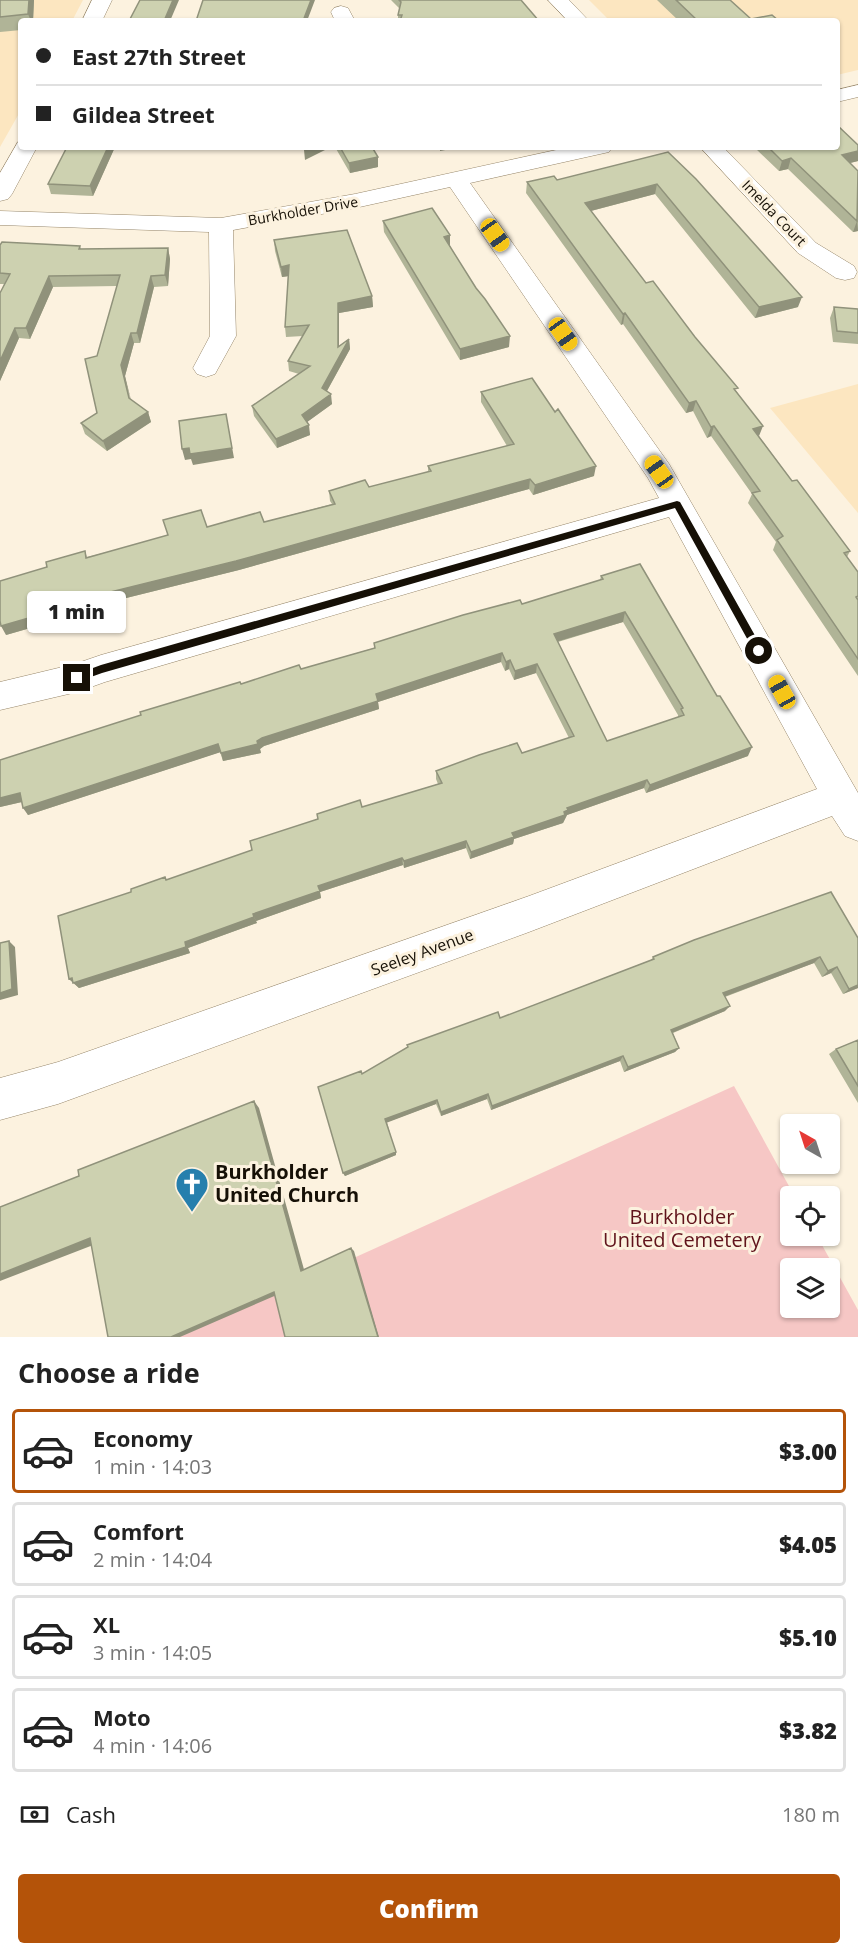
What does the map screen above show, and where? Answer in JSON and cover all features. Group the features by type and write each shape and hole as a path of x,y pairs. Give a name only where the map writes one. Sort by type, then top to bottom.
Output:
{"street":[{"path":"93,18 102,0"},
{"path":"558,0 576,18"},
{"path":"840,95 858,91"},
{"path":"0,194 24,150"},
{"name":"Burkholder Drive","path":"0,218 220,225 355,201 587,150"},
{"name":"Imelda Court","path":"714,150 807,248 845,272"},
{"path":"456,179 659,472 849,810"},
{"path":"206,368 223,336 220,225"},
{"path":"0,696 77,678 101,669 677,504"},
{"name":"Seeley Avenue","path":"0,1100 58,1083 529,914 849,810"}],"shaded area":[{"path":"0,0 83,0 74,18 18,18 18,115 0,147"},
{"path":"589,0 858,0 858,70 840,74 840,18 607,18"},
{"path":"858,384 858,513 770,408"}],"green space":[{"name":"Burkholder United Cemetery","path":"734,1086 780,1170 780,1174 782,1174 789,1186 780,1186 780,1246 823,1246 829,1258 780,1258 780,1318 840,1318 840,1278 858,1310 858,1337 179,1337"}],"building":[{"path":"0,0 29,0 28,14 0,17"},
{"path":"140,0 173,0 165,18 131,18"},
{"path":"203,0 311,0 304,18 197,18"},
{"path":"399,0 521,0 536,18 401,18 402,15 398,15 401,2"},
{"path":"676,0 730,0 750,18 695,18"},
{"path":"772,15 776,18 756,18"},
{"path":"840,128 858,145 858,151 842,155 858,171 857,221 791,158 782,161 771,150 840,150"},
{"path":"65,150 107,150 90,186 48,184"},
{"path":"342,150 374,150 378,157 349,163"},
{"path":"668,152 696,179 802,297 759,307 657,184 585,203 646,283 653,281 695,337 738,388 734,389 763,426 753,429 792,481 797,480 850,551 844,553 858,572 858,596 856,597 858,600 858,659 777,540 783,536 752,493 760,491 714,426 711,427 696,401 689,403 527,182 554,176 557,180"},
{"path":"432,208 450,235 444,237 510,336 460,349 383,221"},
{"path":"347,230 372,296 338,303 338,347 349,339 322,388 331,394 302,415 309,425 276,439 252,406 310,366 288,361 309,325 285,327 289,265 281,267 274,240"},
{"path":"2,242 80,246 79,249 168,248 165,275 151,276 137,333 131,333 121,365 129,398 148,412 103,441 81,423 97,413 85,359 97,356 120,275 49,276 26,328 15,328 0,361 0,293 10,274 0,273 0,245"},
{"path":"834,307 858,309 858,333 837,331"},
{"path":"532,378 555,412 558,409 596,466 535,485 530,479 236,561 98,595 98,598 1,626 0,581 47,567 46,562 85,551 86,558 168,535 163,520 201,510 207,527 260,512 264,522 335,504 329,491 365,480 369,487 431,471 428,466 514,444 481,392"},
{"path":"226,414 232,448 190,454 189,448 182,449 179,421"},
{"path":"640,564 717,696 720,696 752,747 650,785 647,780 567,808 565,815 512,833 514,837 471,852 466,841 404,861 402,858 318,886 320,891 253,914 254,917 185,942 186,947 73,983 72,978 69,979 58,916 131,892 131,889 165,877 166,880 252,850 250,841 318,819 317,814 360,800 362,807 442,783 436,771 479,755 517,743 522,753 574,736 537,664 515,671 510,660 506,662 502,653 376,694 378,701 262,738 257,741 258,744 221,753 218,744 23,808 20,793 0,798 0,760 141,715 140,712 299,665 301,669 375,648 374,643 463,615 520,600 522,604 603,579 601,576","holes":["625,612 683,708 681,709 684,715 607,741 554,634"]},
{"path":"831,892 858,938 858,985 849,989 837,967 828,971 820,957 723,993 730,1006 671,1030 679,1048 628,1067 623,1056 492,1106 488,1094 441,1112 437,1100 385,1119 396,1152 343,1173 318,1087 361,1071 362,1074 408,1047 407,1045 498,1012 500,1018 654,959 653,957 694,940"},
{"path":"9,941 12,989 0,993 0,943"},
{"path":"858,1040 858,1086 836,1049"},
{"name":"Burkholder United Church","path":"254,1101 301,1271 351,1248 378,1337 285,1337 274,1292 171,1337 108,1337 90,1238 0,1274 0,1207 79,1176 78,1170"}],"place":[{"name":"Burkholder United Church","path":"192,1213"}],"route":[{"path":"77,678 101,669 677,504 759,651"}]}
